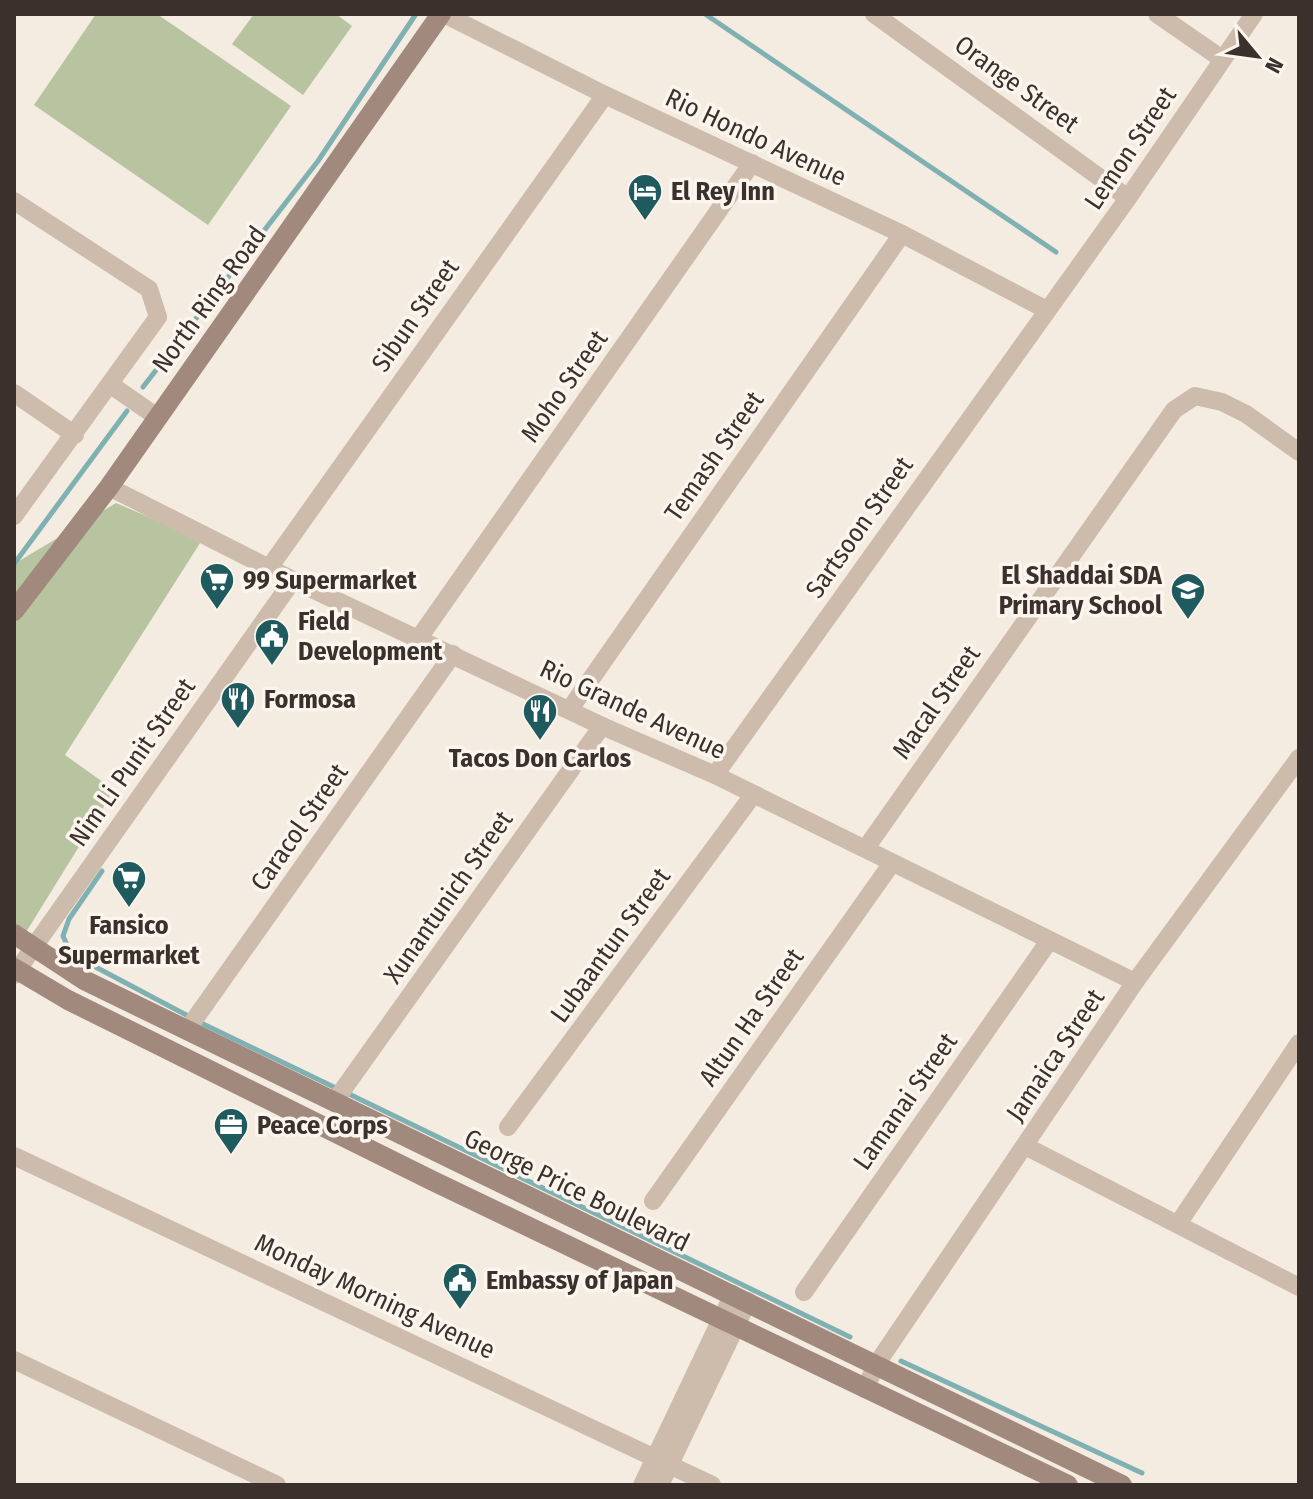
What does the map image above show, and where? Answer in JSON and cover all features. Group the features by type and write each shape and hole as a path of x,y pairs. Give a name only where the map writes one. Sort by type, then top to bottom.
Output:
{"main road":[{"name":"North Ring Road","path":"14,611 109,487 443,14"},
{"name":"George Price Boulevard","path":"14,934 84,980 1122,1485"},
{"name":"George Price Boulevard","path":"15,971 433,1181 1068,1485"},
{"path":"433,1181 445,1156"}],"street":[{"name":"Rio Hondo Avenue","path":"443,14 605,95 902,234 1045,309"},
{"name":"Orange Street","path":"874,14 1128,198"},
{"path":"1157,14 1222,59"},
{"name":"Lemon Street","path":"1045,309 1128,198 1254,14"},
{"name":"Sibun Street","path":"269,568 605,95"},
{"name":"Moho Street","path":"419,638 752,163"},
{"path":"14,201 149,289 158,317 14,516"},
{"name":"Temash Street","path":"570,709 902,234"},
{"name":"Sartsoon Street","path":"715,775 1045,309"},
{"path":"111,385 157,417"},
{"path":"14,393 75,435"},
{"name":"Macal Street","path":"866,848 1174,410 1195,396 1222,402 1246,414 1299,452"},
{"name":"Rio Grande Avenue","path":"109,487 293,580 602,726 715,775 1135,982"},
{"name":"Nim Li Punit Street","path":"15,971 293,580"},
{"name":"Caracol Street","path":"187,1030 453,654"},
{"name":"Xunantunich Street","path":"337,1098 602,726"},
{"name":"Jamaica Street","path":"865,1389 876,1365 1135,982 1299,758"},
{"name":"Lubaantun Street","path":"508,1127 753,795"},
{"name":"Altun Ha Street","path":"653,1201 892,863"},
{"name":"Lamanai Street","path":"804,1292 1049,941"},
{"path":"1178,1224 1299,1043"},
{"path":"1025,1146 1299,1287"},
{"name":"Monday Morning Avenue","path":"14,1157 712,1485"},
{"path":"642,1485 662,1461 740,1298"},
{"path":"14,1360 277,1485"},
{"path":"660,1485 662,1461"}],"green space":[{"path":"96,14 157,14 291,106 208,225 34,105"},
{"path":"254,14 336,14 352,26 303,95 232,44"},
{"path":"116,503 202,540 65,755 114,790 28,929 14,945 14,564"}],"waterway":[{"path":"143,387 318,161 416,14"},
{"path":"705,14 1056,252"},
{"path":"14,564 127,411"},
{"path":"102,871 69,919 63,936 71,954 190,1017"},
{"path":"199,1022 338,1089"},
{"path":"347,1093 850,1337"},
{"path":"901,1361 1142,1473"}],"place":[{"name":"El Rey Inn","path":"645,222"},
{"name":"99 Supermarket","path":"217,611"},
{"name":"El Shaddai SDA Primary School","path":"1188,621"},
{"name":"Field Development","path":"272,667"},
{"name":"Formosa","path":"238,730"},
{"name":"Tacos Don Carlos","path":"540,742"},
{"name":"Fansico Supermarket","path":"129,909"},
{"name":"Peace Corps","path":"231,1156"},
{"name":"Embassy of Japan","path":"460,1311"}]}
